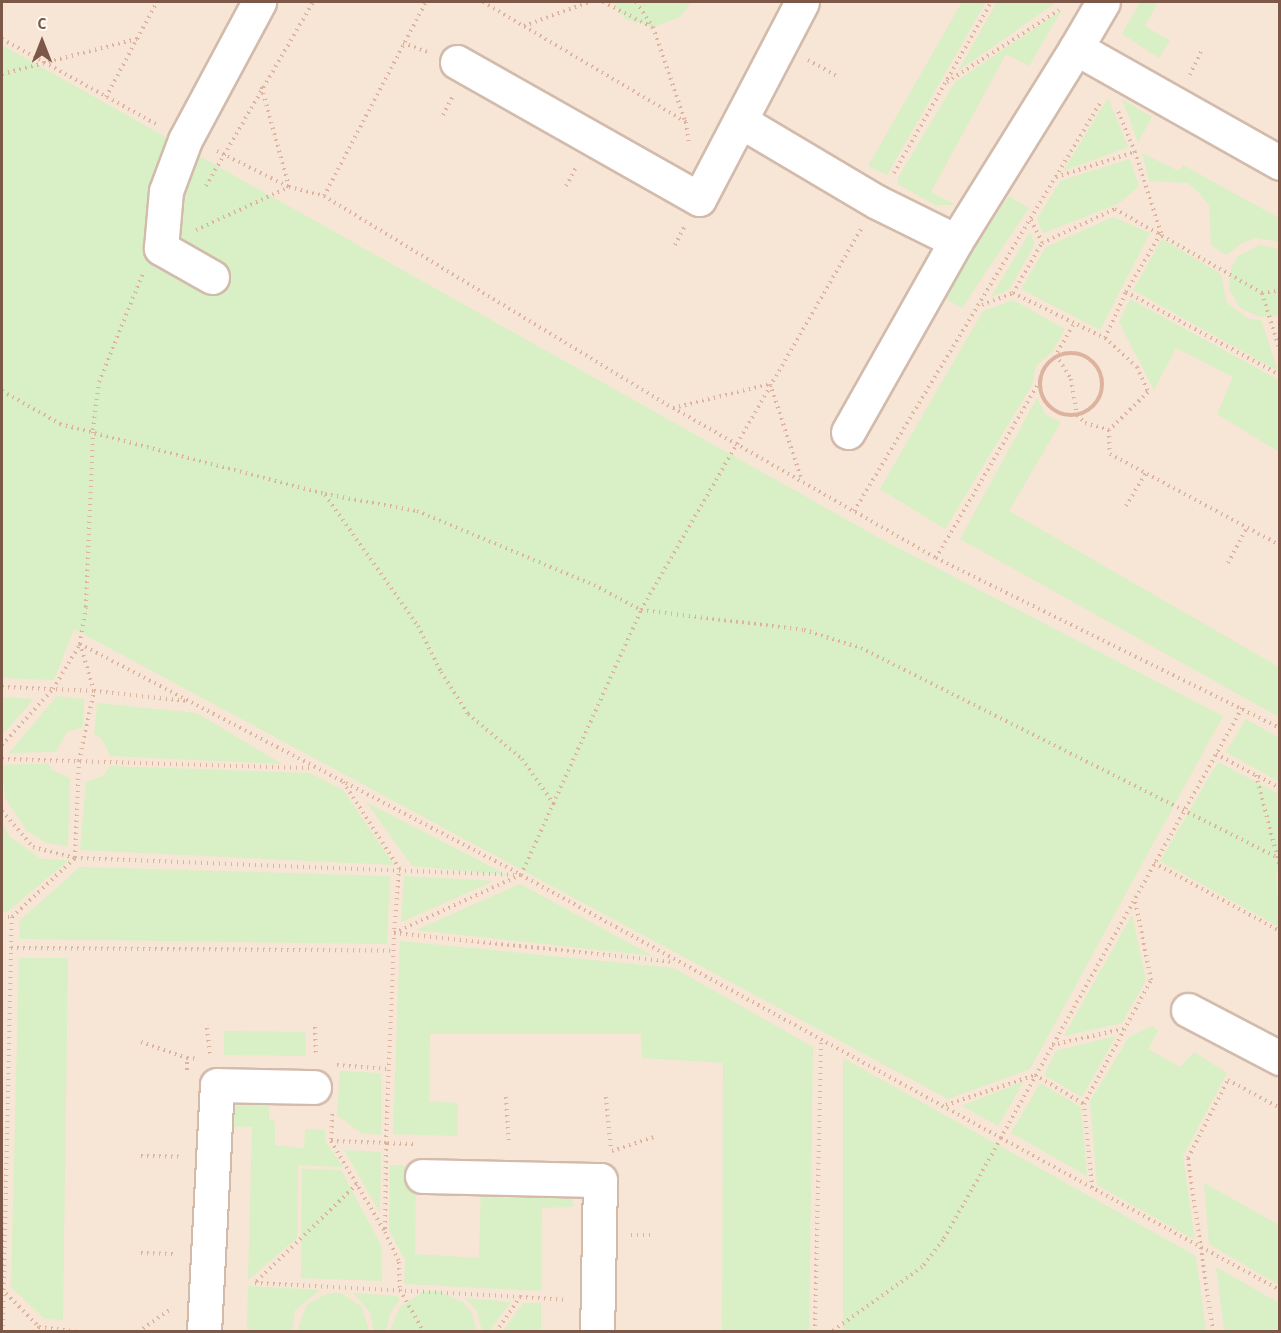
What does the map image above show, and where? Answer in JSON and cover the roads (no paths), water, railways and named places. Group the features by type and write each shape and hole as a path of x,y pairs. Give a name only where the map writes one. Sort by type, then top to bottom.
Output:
{"lane":[{"path":"212,278 161,248 166,191 185,140 259,2"},
{"path":"457,62 699,199 742,122 802,2"},
{"path":"849,432 956,241 1102,2"},
{"path":"1076,48 1280,163"},
{"path":"742,122 877,202 956,241"},
{"path":"1188,1010 1280,1058"},
{"path":"204,1332 217,1085 314,1088"},
{"path":"422,1176 600,1180 598,1317"}]}
